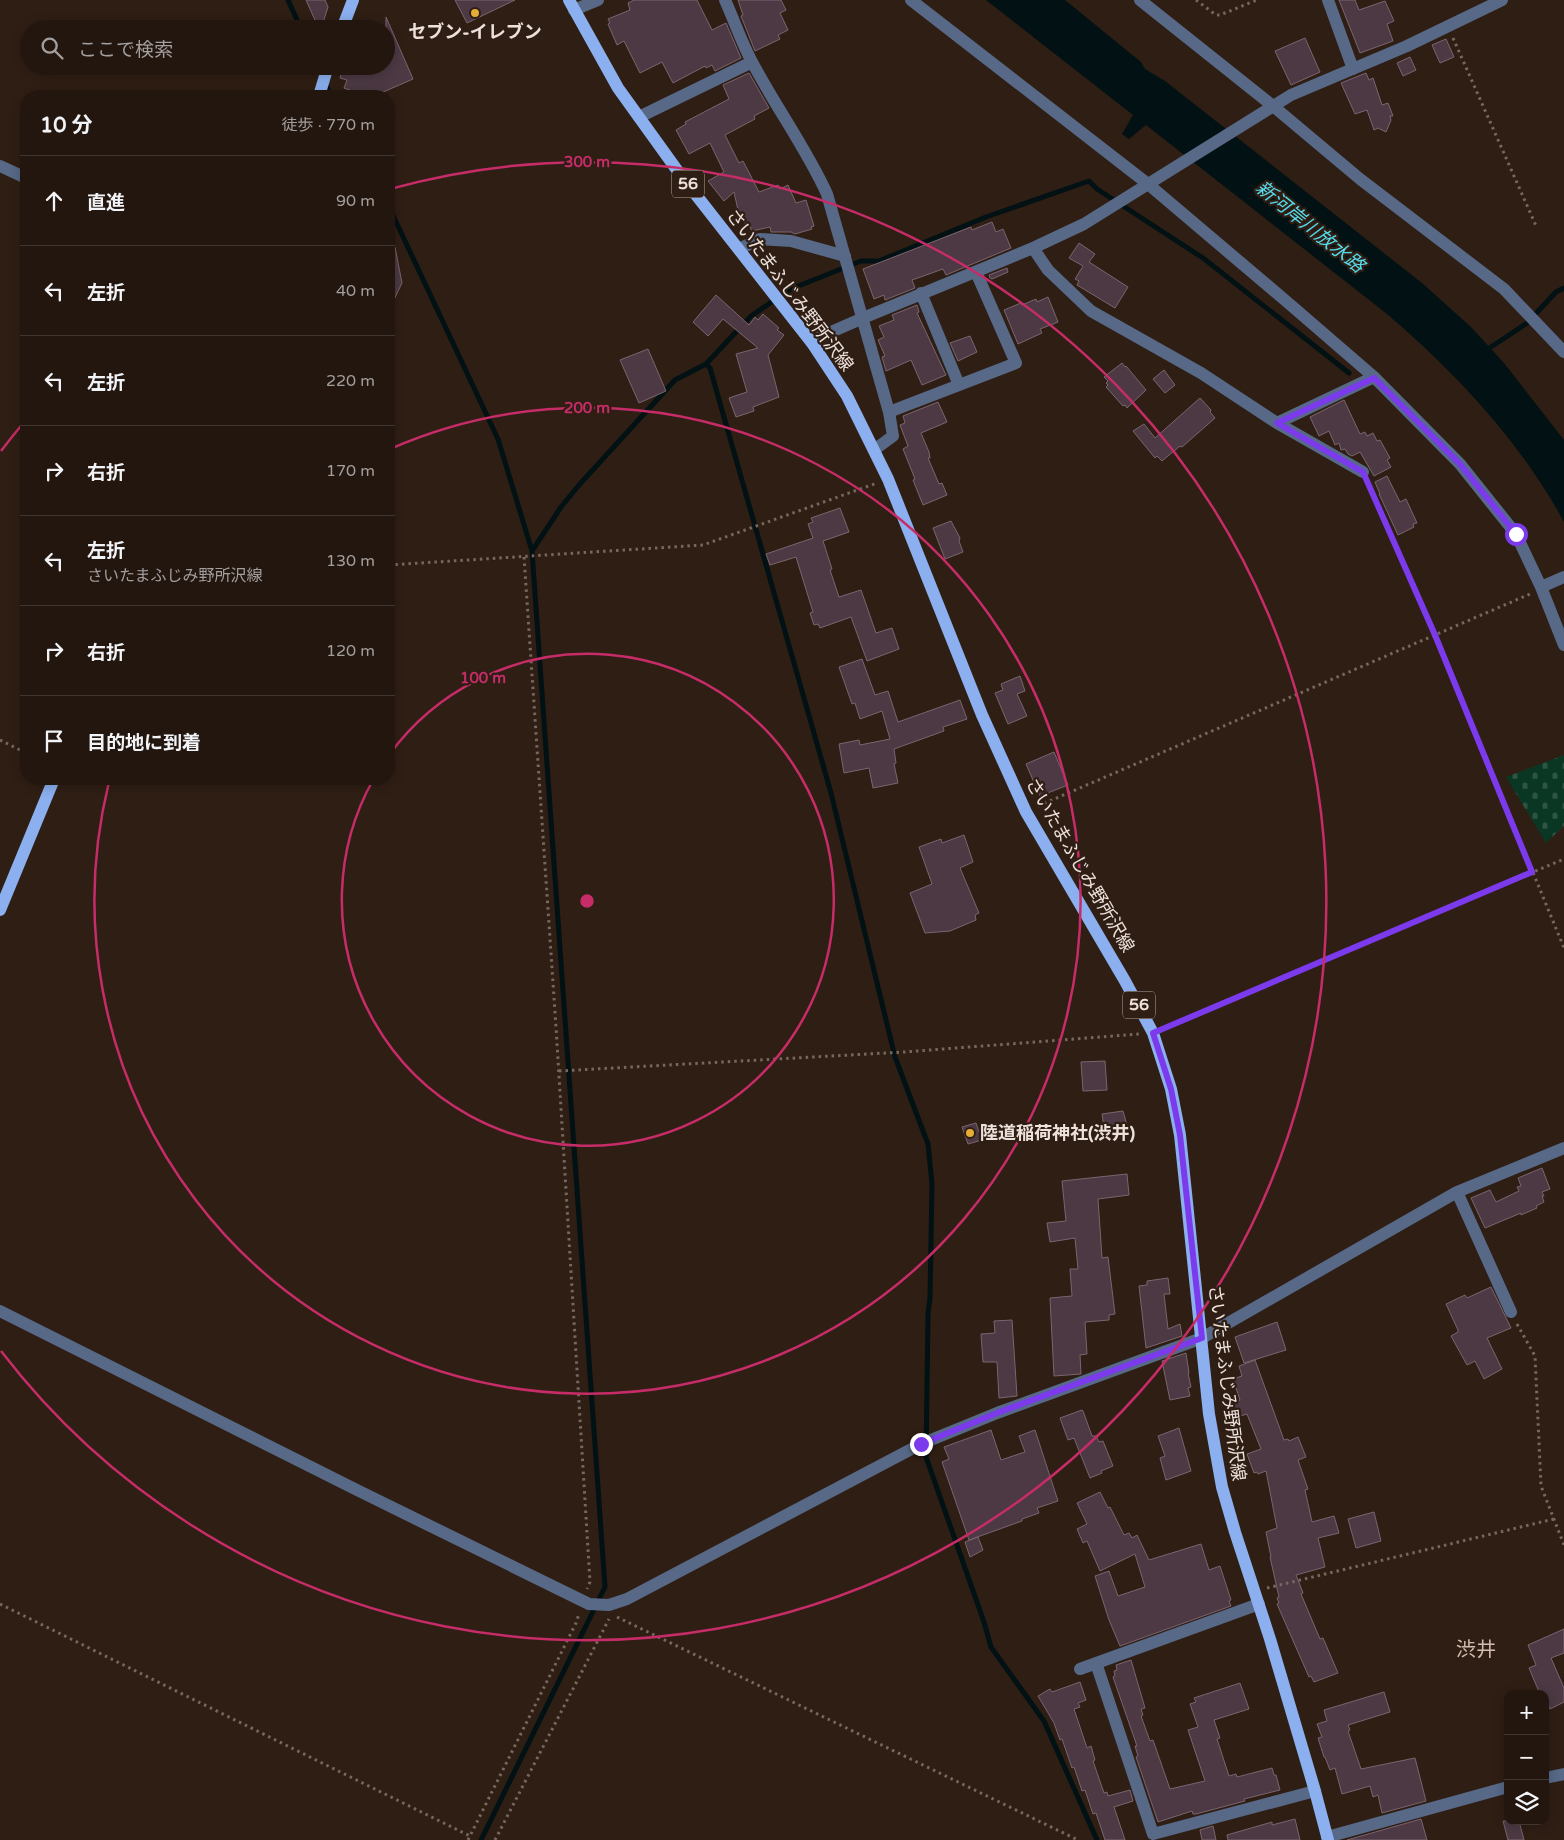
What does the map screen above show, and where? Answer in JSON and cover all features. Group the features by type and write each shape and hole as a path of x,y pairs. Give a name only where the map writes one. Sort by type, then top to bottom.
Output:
{"main road":[{"path":"345,20 353,0"},
{"name":"さいたまふじみ野所沢線","path":"571,5 618,88 682,177 812,343 846,396 888,478 982,715 1026,812 1125,981 1153,1033 1171,1089 1180,1135 1210,1414 1222,1487 1259,1604 1327,1838"},
{"path":"321,90 326,75"},
{"path":"0,910 52,785"}],"street":[{"path":"571,5 598,0"},
{"path":"725,0 752,62 817,172 827,194 889,412 893,436 874,450"},
{"path":"911,0 1153,181 1374,378 1460,464 1516,534 1545,585 1564,645"},
{"path":"1140,0 1268,109 1504,289 1564,352"},
{"path":"1328,0 1353,69"},
{"path":"812,343 822,336 863,318 1033,248 1084,224 1268,109 1313,85 1353,69 1502,0"},
{"path":"639,117 752,62"},
{"path":"0,166 20,175"},
{"path":"739,249 760,239 791,241 845,256"},
{"path":"1033,248 1048,270 1091,311 1201,373 1277,423 1363,472"},
{"path":"889,412 1016,363 976,272"},
{"path":"921,293 959,385"},
{"path":"1277,423 1374,378"},
{"path":"1545,585 1564,577"},
{"path":"0,1311 582,1601 589,1604 609,1605 626,1599 921,1444 1007,1409 1202,1338 1457,1192 1564,1148"},
{"path":"1457,1192 1511,1312"},
{"path":"1080,1669 1259,1604"},
{"path":"1096,1663 1153,1834 1315,1792"},
{"path":"1549,1777 1564,1774"},
{"path":"1327,1838 1504,1788"}],"path":[{"path":"1196,0 1220,16 1257,0"},
{"path":"1448,26 1537,228"},
{"path":"1363,472 1435,635 1564,948"},
{"path":"395,565 703,545 888,478"},
{"path":"0,1604 469,1838 576,1622 590,1582 559,1071 524,557"},
{"path":"1026,812 1534,592 1545,585"},
{"path":"0,740 20,750"},
{"path":"559,1071 904,1052 1153,1033 1564,859"},
{"path":"1511,1312 1535,1356 1541,1486 1564,1544"},
{"path":"1254,1591 1554,1519"},
{"path":"495,1840 612,1614 1078,1840"}],"green space":[{"path":"1564,755 1564,826 1546,843 1506,777"}],"water":[{"name":"新河岸川放水路","path":"986,0 1065,0 1141,62 1145,69 1165,81 1422,283 1471,327 1504,363 1564,440 1564,522 1547,492 1507,436 1462,385 1413,337 1387,314 1146,125 1129,139 1122,134 1133,115"}],"building":[{"path":"306,0 325,0 328,7 324,20 315,20"},
{"name":"セブン-イレブン","path":"455,0 515,0 467,23"},
{"path":"634,0 697,0 712,30 726,23 741,58 715,71 712,65 706,68 705,66 673,83 662,62 640,73 624,41 617,45 608,24 610,23 608,19 630,10 628,3"},
{"path":"738,0 781,0 786,10 780,13 788,30 778,35 780,39 755,51 741,16 743,15"},
{"path":"1339,0 1355,0 1359,10 1385,1 1394,21 1387,24 1393,41 1360,53"},
{"path":"395,38 413,79 388,90 350,90 344,88 347,80 340,78 341,75 395,75"},
{"path":"1305,38 1320,72 1291,85 1275,51"},
{"path":"1446,39 1454,57 1440,63 1432,45"},
{"path":"1410,57 1416,70 1403,76 1397,63"},
{"path":"749,73 769,108 754,116 755,119 725,135 739,163 743,161 759,192 778,185 780,189 788,185 796,203 806,200 814,226 811,227 812,229 795,234 791,232 771,232 770,227 752,231 749,225 746,226 743,218 740,219 734,192 724,201 708,181 724,172 710,143 689,154 676,130 686,124 685,122 729,99 723,85"},
{"path":"1366,73 1369,80 1373,78 1382,105 1388,103 1393,116 1390,116 1391,120 1386,132 1378,128 1374,130 1367,110 1355,114 1341,83"},
{"path":"992,222 996,232 1003,229 1011,248 946,275 943,269 912,280 915,288 885,300 884,295 874,299 863,269 971,227 972,230"},
{"path":"1079,243 1095,254 1089,262 1128,287 1115,308 1077,285 1079,281 1075,279 1083,266 1069,258"},
{"path":"395,247 402,283 395,298"},
{"path":"1007,268 1008,272 992,279 990,278 989,275"},
{"path":"716,295 749,325 755,317 758,320 763,314 784,335 768,355 779,397 753,407 754,411 736,417 729,398 747,392 736,354 758,348 723,319 708,336 693,322"},
{"path":"1048,297 1058,322 1040,329 1042,333 1018,344 1004,310 1021,303 1022,305 1036,299 1037,302"},
{"path":"917,305 919,312 917,313 946,375 922,385 911,360 886,371 882,357 885,356 878,340 884,337 879,326 894,320 892,315"},
{"path":"970,336 977,352 958,361 950,343"},
{"path":"648,349 666,391 639,403 620,360"},
{"path":"1122,363 1146,390 1127,408 1106,387 1108,381 1104,377"},
{"path":"1164,370 1175,385 1165,393 1153,379"},
{"path":"1200,398 1211,410 1210,412 1215,418 1182,447 1180,446 1162,461 1157,456 1155,458 1133,431 1144,424 1155,438"},
{"path":"1344,400 1360,434 1365,432 1367,436 1373,433 1377,441 1380,440 1390,458 1387,460 1391,467 1374,476 1360,452 1352,456 1345,449 1341,450 1339,443 1335,445 1329,431 1319,436 1310,417"},
{"path":"938,402 947,422 921,433 929,452 930,458 928,458 939,484 942,483 947,495 923,505 903,449 908,446 900,425 905,423 903,416"},
{"path":"1387,476 1400,502 1406,499 1417,523 1413,524 1414,527 1398,535 1375,482"},
{"path":"840,508 849,532 823,541 839,597 861,590 876,633 892,628 899,649 867,661 851,617 820,628 818,624 814,625 810,613 813,612 796,557 770,565 766,554 813,538 808,524 813,522 811,518"},
{"path":"951,521 960,538 959,541 963,552 945,559 933,528"},
{"path":"862,659 875,695 888,691 898,722 960,700 967,719 943,727 944,731 894,749 896,763 894,764 898,783 873,788 869,768 844,773 839,744 859,740 860,745 890,739 882,711 860,719 855,703 852,704 839,667"},
{"path":"1020,676 1025,691 1017,694 1027,716 1008,724 995,693 1003,690 1001,684"},
{"path":"1054,752 1068,785 1040,796 1026,764"},
{"path":"964,835 973,862 960,868 979,913 975,915 976,920 950,931 925,933 910,893 932,884 919,847 941,839 942,843"},
{"path":"1105,1061 1107,1090 1083,1091 1081,1062"},
{"path":"1123,1111 1130,1136 1106,1140 1102,1114"},
{"name":"陸道稲荷神社(渋井)","path":"976,1123 982,1140 968,1144 962,1127"},
{"path":"1542,1168 1550,1189 1542,1192 1544,1202 1536,1206 1537,1208 1485,1228 1471,1198 1490,1190 1496,1202 1519,1191 1517,1187 1521,1186 1518,1178"},
{"path":"1127,1174 1129,1195 1098,1199 1102,1258 1108,1257 1115,1314 1109,1315 1109,1320 1085,1322 1087,1354 1080,1355 1081,1374 1054,1376 1050,1298 1072,1296 1070,1269 1078,1269 1075,1238 1050,1242 1047,1223 1066,1221 1062,1181"},
{"path":"1168,1278 1170,1294 1164,1294 1168,1329 1180,1324 1182,1336 1146,1348 1139,1286 1147,1285 1147,1281"},
{"path":"1491,1287 1511,1328 1487,1338 1502,1369 1484,1379 1475,1361 1467,1365 1451,1336 1458,1332 1458,1330 1446,1304 1465,1295 1467,1298"},
{"path":"1012,1320 1017,1396 999,1398 997,1362 983,1362 981,1334 995,1333 994,1321"},
{"path":"1277,1322 1286,1350 1244,1363 1235,1337"},
{"path":"1186,1353 1191,1387 1188,1388 1190,1396 1170,1400 1162,1361"},
{"path":"1255,1360 1284,1440 1288,1439 1289,1441 1298,1437 1306,1457 1298,1460 1308,1489 1305,1490 1312,1522 1334,1516 1339,1533 1318,1538 1325,1567 1296,1575 1303,1593 1301,1594 1320,1639 1323,1638 1338,1673 1314,1682 1311,1676 1309,1677 1277,1604 1279,1603 1277,1598 1279,1597 1266,1532 1277,1528 1266,1471 1258,1474 1257,1472 1254,1473 1247,1454 1261,1449 1247,1414 1230,1419 1225,1405 1240,1400 1233,1379 1242,1376 1239,1366"},
{"path":"1082,1410 1092,1436 1096,1436 1099,1442 1103,1441 1113,1466 1090,1478 1074,1438 1068,1440 1060,1418"},
{"path":"1179,1428 1191,1471 1166,1480 1160,1458 1165,1456 1158,1436"},
{"path":"991,1430 1001,1460 1025,1452 1019,1436 1035,1430 1058,1501 1037,1508 1039,1513 1022,1519 1022,1521 969,1540 942,1462 949,1459 944,1447"},
{"path":"1100,1492 1124,1535 1129,1533 1132,1538 1137,1535 1149,1560 1201,1544 1209,1570 1220,1566 1231,1600 1229,1601 1231,1606 1120,1646 1109,1620 1095,1576 1109,1571 1118,1596 1145,1587 1135,1554 1100,1571 1087,1541 1083,1543 1077,1529 1087,1524 1077,1503"},
{"path":"1374,1512 1381,1541 1356,1548 1348,1519"},
{"path":"978,1537 983,1550 970,1557 965,1542"},
{"path":"1564,1629 1564,1653 1551,1658 1564,1688 1564,1702 1550,1709 1549,1690 1538,1690 1529,1668 1536,1665 1528,1645"},
{"path":"1131,1660 1145,1708 1141,1709 1143,1715 1141,1716 1150,1741 1153,1740 1170,1789 1205,1781 1188,1730 1198,1727 1190,1704 1196,1702 1194,1698 1240,1683 1249,1709 1214,1720 1220,1738 1217,1739 1229,1776 1236,1774 1237,1777 1272,1768 1280,1790 1196,1814 1193,1814 1192,1811 1158,1822 1136,1757 1138,1756 1135,1746 1137,1746 1113,1677 1115,1676 1114,1671 1117,1670 1116,1665"},
{"path":"1080,1682 1086,1700 1078,1703 1080,1707 1074,1709 1087,1748 1091,1746 1095,1760 1093,1761 1104,1793 1107,1792 1108,1796 1130,1790 1133,1801 1114,1807 1125,1840 1105,1840 1096,1813 1093,1814 1085,1790 1082,1791 1062,1739 1060,1740 1054,1723 1038,1696 1050,1689 1052,1692"},
{"path":"1384,1692 1390,1712 1348,1725 1350,1730 1348,1731 1361,1769 1415,1758 1426,1801 1382,1813 1378,1795 1373,1797 1370,1786 1342,1794 1335,1768 1330,1770 1324,1757 1318,1738 1322,1737 1317,1724 1327,1721 1324,1710"},
{"path":"1295,1819 1300,1840 1228,1840 1227,1835 1272,1822 1272,1825"},
{"path":"1421,1819 1427,1840 1347,1840"},
{"path":"1504,1825 1520,1825 1524,1840 1508,1840"},
{"path":"1213,1826 1216,1840 1202,1840 1200,1830"}],"waterway":[{"path":"288,0 297,20"},
{"path":"322,75 328,90"},
{"path":"532,551 561,507 579,485 675,380 706,364 751,316 791,289 861,261 879,261 986,217 1089,181 1097,189 1203,258 1349,373"},
{"path":"395,220 498,439 532,551 605,1587 481,1840"},
{"path":"1485,351 1527,323 1556,292 1564,288"},
{"path":"706,364 710,368 831,793 895,1057 928,1144 932,1184 926,1457 991,1647 1044,1721 1097,1840"}],"place":[{"name":"セブン-イレブン","path":"475,13"},
{"name":"陸道稲荷神社(渋井)","path":"970,1133"}],"district":[{"name":"渋井","path":"1476,1650"}],"route":[{"path":"921,1444 997,1413 1202,1338 1180,1135 1171,1089 1153,1033 1532,872 1435,635 1363,472 1277,423 1374,378 1460,464 1516,534"}]}
